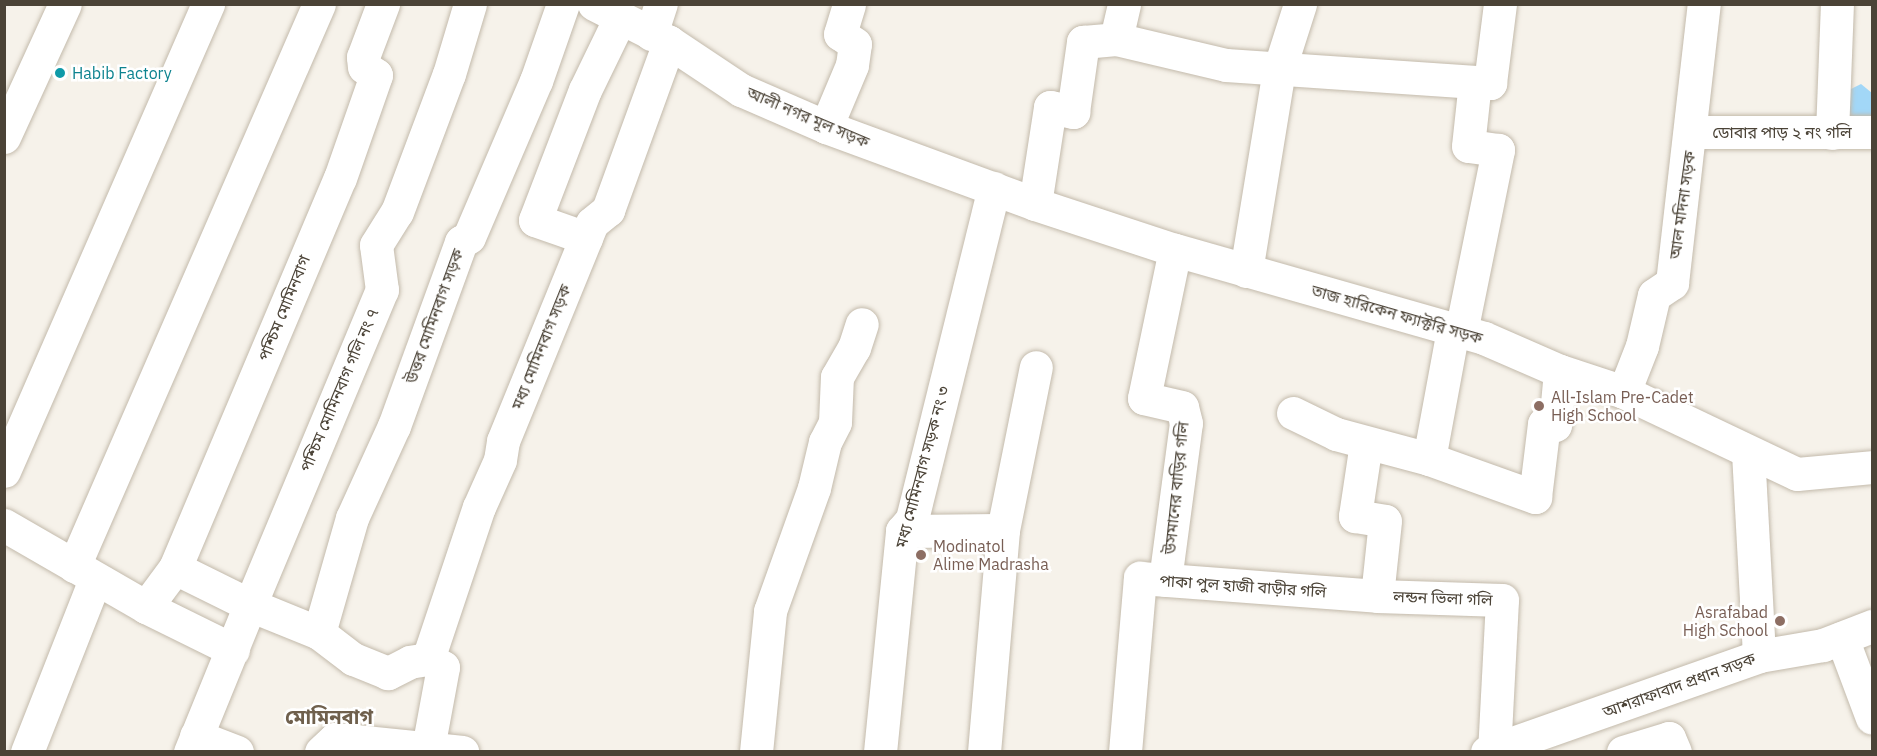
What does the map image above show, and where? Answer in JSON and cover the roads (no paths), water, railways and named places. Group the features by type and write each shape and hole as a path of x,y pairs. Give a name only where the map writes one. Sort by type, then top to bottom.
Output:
{"street":[{"path":"4,137 64,4"},
{"path":"4,471 208,4"},
{"path":"27,752 84,572 319,4"},
{"name":"পশ্চিম মোমিনবাগ","path":"146,608 175,568 340,178 376,75 364,68 363,57 383,4"},
{"name":"পশ্চিম মোমিনবাগ গলি নং ৭","path":"193,744 381,290 376,245 397,212 449,74 470,4"},
{"name":"উত্তর মোমিনবাগ সড়ক","path":"319,633 352,518 394,426 461,242 469,237 536,81 563,4"},
{"path":"826,128 852,65 855,44 840,34 849,4"},
{"path":"1116,39 1124,4"},
{"path":"1246,271 1279,70 1300,4"},
{"path":"1035,204 1050,107 1073,112 1083,42 1116,39 1226,64 1279,70 1490,84 1500,4"},
{"name":"আল মদিনা সড়ক","path":"1624,392 1642,346 1654,295 1672,283 1692,132 1704,4"},
{"path":"1832,133 1837,4"},
{"path":"586,238 535,220 585,90 607,11"},
{"name":"আলী নগর মূল সড়ক","path":"607,11 660,27 741,90 826,128 1035,204"},
{"name":"মধ্য মোমিনবাগ সড়ক","path":"428,659 479,507 500,460 503,441 592,223 608,210 660,27"},
{"path":"1429,459 1498,150 1468,146 1475,82"},
{"name":"ডোবার পাড় ২ নং গলি","path":"1692,132 1872,132"},
{"name":"মধ্য মোমিনবাগ সড়ক নং ৩","path":"880,752 902,531 912,519 994,188"},
{"name":"তাজ হারিকেন ফ্যাক্টরি সড়ক","path":"1035,204 1175,250 1457,331 1560,371 1624,392 1797,474 1872,467"},
{"name":"উসমানের বাড়ির গলি","path":"1165,580 1186,423 1182,407 1144,398 1175,250"},
{"path":"756,752 771,611 814,488 825,442 835,422 837,378 854,348 862,324"},
{"path":"984,752 1003,530 1036,367"},
{"path":"1293,413 1336,434 1429,459 1535,497 1544,424 1555,425 1560,371"},
{"name":"লন্ডন ভিলা গলি","path":"1366,442 1355,516 1385,521 1377,596 1502,600 1492,751"},
{"path":"1748,452 1759,656"},
{"path":"4,525 146,608 233,650"},
{"path":"902,531 1003,530"},
{"path":"175,568 250,606 319,633 353,659 388,673 410,662 428,659 443,667 428,748"},
{"name":"পাকা পুল হাজী বাড়ীর গলি","path":"1125,752 1140,578 1377,596"},
{"name":"আশরাফাবাদ প্রধান সড়ক","path":"1492,751 1569,739 1759,656 1842,638 1872,626"},
{"path":"1842,638 1872,718"},
{"path":"1623,752 1669,738 1675,752"},
{"path":"321,752 335,739 462,752"},
{"path":"193,744 237,752"}],"water":[{"path":"1861,84 1872,93 1872,124 1845,124 1845,92"}],"place":[{"name":"Habib Factory","path":"60,73"},
{"name":"All-Islam Pre-Cadet High School","path":"1539,406"},
{"name":"Modinatol Alime Madrasha","path":"921,555"},
{"name":"Asrafabad High School","path":"1780,621"}],"district":[{"name":"মোমিনবাগ","path":"329,716"}]}
